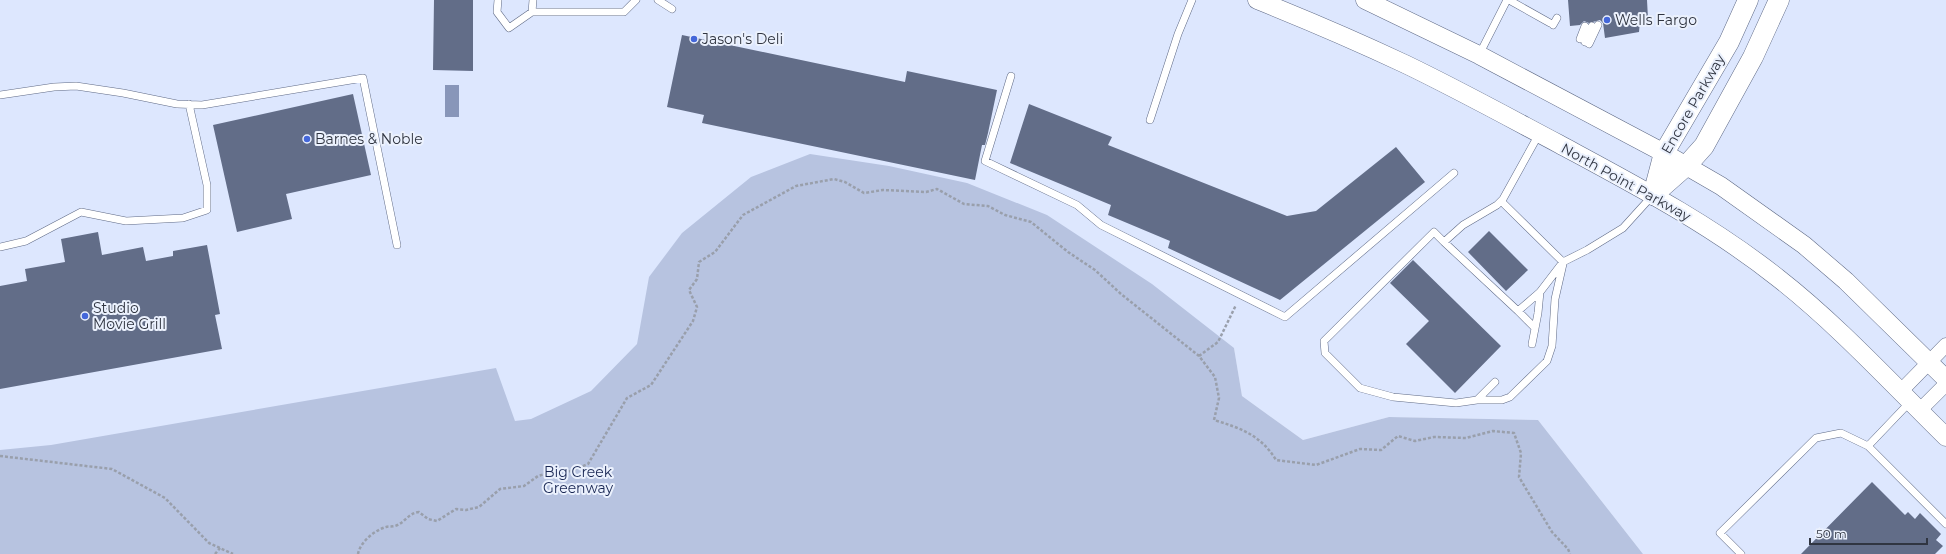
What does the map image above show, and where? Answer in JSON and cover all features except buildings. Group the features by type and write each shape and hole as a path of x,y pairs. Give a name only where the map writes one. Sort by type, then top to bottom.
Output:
{"main road":[{"name":"Encore Parkway","path":"1653,195 1664,153 1729,42 1748,0"},
{"name":"Encore Parkway","path":"1653,195 1687,165 1704,146 1753,57 1779,0"}],"street":[{"name":"North Point Parkway","path":"1257,0 1356,41 1406,64 1653,195 1734,245 1778,278 1818,312 1946,437"},
{"path":"1365,0 1479,55 1687,165 1758,211 1804,246 1846,281 1946,379"},
{"path":"1910,402 1929,363 1946,345"},
{"path":"1910,402 1946,384"}],"lane":[{"path":"498,0 497,12 509,28 532,12 624,12 636,0"},
{"path":"532,12 533,0"},
{"path":"658,0 672,8"},
{"path":"1150,120 1178,34 1192,0"},
{"path":"1479,55 1508,0 1552,24 1557,18"},
{"path":"1592,26 1594,36 1585,41 1592,26"},
{"path":"1011,76 985,161 1077,205 1101,225 1285,317 1454,173"},
{"path":"0,95 54,87 76,86 123,93 177,104 202,105 363,78 397,245"},
{"path":"0,247 26,241 81,212 126,221 183,218 207,210 207,185 189,104"},
{"path":"1444,242 1463,225 1502,201 1539,134"},
{"path":"1518,311 1540,292 1564,262 1623,228 1653,195"},
{"path":"1502,201 1564,262"},
{"path":"1535,328 1434,232 1324,341 1325,352 1360,388 1393,397 1456,403 1478,400 1502,400 1510,397 1547,361 1552,346 1554,299 1564,262"},
{"path":"1532,344 1540,292"},
{"path":"1478,400 1495,382"},
{"path":"1868,446 1910,402"},
{"path":"1741,554 1720,533 1816,438 1842,433 1868,446 1946,524"}],"path":[{"path":"358,554 359,549 365,540 375,532 387,526 396,526 412,513 419,512 428,519 437,521 456,509 466,510 479,507 500,489 524,486 538,476 555,471 568,472 588,464 627,398 651,385 693,321 697,307 689,290 696,279 699,262 715,252 743,215 796,186 834,179 845,182 864,193 883,190 926,192 937,189 964,204 988,206 1005,215 1030,222 1068,252 1095,270 1121,294 1199,356 1215,377 1219,398 1214,420 1246,430 1270,449 1276,460 1316,465 1360,449 1381,450 1398,436 1415,441 1434,437 1466,438 1493,431 1514,433 1521,453 1519,478 1552,532 1568,549 1570,554"},
{"path":"1199,356 1218,342 1241,294"},
{"path":"0,456 112,469 164,498 209,542 233,554"},
{"path":"215,554 220,548"}],"shaded area":[{"path":"0,0 1946,0 1946,554 1643,554 1538,420 1389,417 1303,440 1242,396 1234,348 615,455 0,535"},
{"path":"445,85 459,85 459,117 445,117"}],"green space":[{"name":"Big Creek Greenway","path":"810,154 889,166 967,183 1047,215 1152,284 1234,348 1242,396 1303,440 1389,417 1538,420 1643,554 0,554 0,450 51,445 496,368 515,421 531,419 591,391 637,344 649,277 682,233 751,177"}],"place":[{"name":"Wells Fargo","path":"1607,20"},
{"name":"Jason's Deli","path":"694,39"},
{"name":"Barnes & Noble","path":"307,139"},
{"name":"Studio Movie Grill","path":"85,316"}]}
